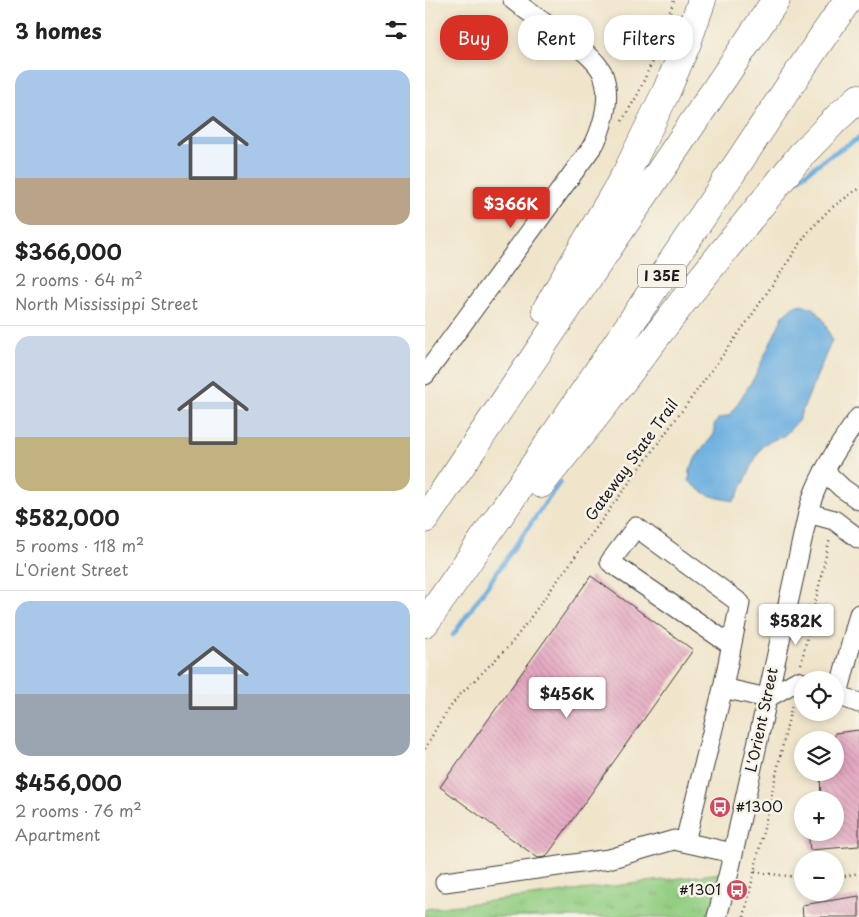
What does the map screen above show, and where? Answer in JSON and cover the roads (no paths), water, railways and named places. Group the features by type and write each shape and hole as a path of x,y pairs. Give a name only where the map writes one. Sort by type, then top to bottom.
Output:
{"highway":[{"path":"425,518 457,453 549,305 627,172 666,92 687,43 702,0"},
{"path":"425,518 776,0"},
{"name":"I 35E","path":"425,623 699,222 815,47 849,0"},
{"path":"476,551 528,499 748,219 802,154 859,98"}],"street":[{"path":"425,375 595,143 601,130 606,97 602,73 596,64 588,55 513,0"},
{"name":"L'Orient Street","path":"717,917 733,853 808,513 815,490 825,471 840,444 859,417"},
{"path":"825,471 842,488 859,500"},
{"path":"808,513 834,520 859,539"},
{"path":"685,842 723,688 731,645 739,602 636,527 610,562 731,645"},
{"path":"843,671 859,614"},
{"path":"723,688 767,698 794,682"},
{"path":"844,697 859,703"},
{"path":"445,882 609,859 673,840 733,853"}],"water":[{"path":"802,304 815,309 824,321 832,340 798,421 785,435 764,444 734,501 705,493 689,481 690,470 696,457 714,434 714,425 718,419 730,415 754,378 783,316 794,306"}],"waterway":[{"path":"797,180 829,156 859,138"},
{"path":"453,635 560,482"}],"place":[{"name":"#1300","path":"720,807"},
{"name":"#1301","path":"737,890"}]}
